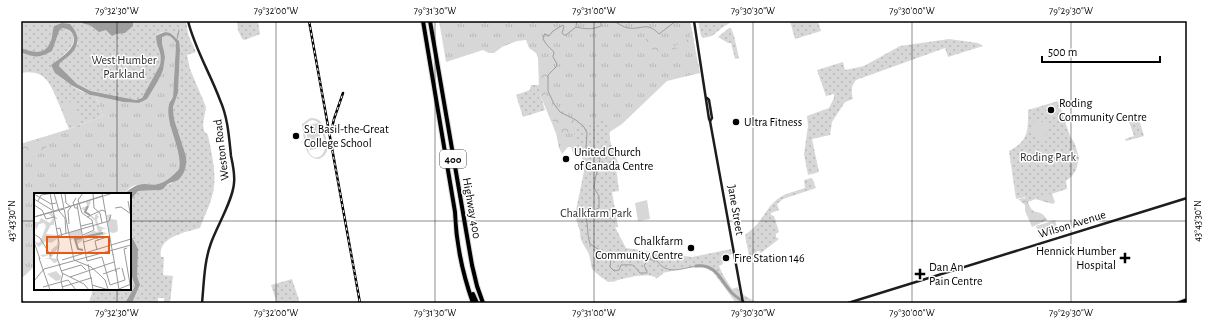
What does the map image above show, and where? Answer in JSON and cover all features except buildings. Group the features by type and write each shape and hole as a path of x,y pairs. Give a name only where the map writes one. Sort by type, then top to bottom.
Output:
{"highway":[{"name":"Highway 400","path":"423,21 463,268 473,303"},
{"name":"Highway 400","path":"430,21 472,265 483,303"},
{"path":"455,212 469,281 477,303"},
{"path":"1179,303 1187,300"}],"main road":[{"name":"Weston Road","path":"188,21 197,48 218,93 225,112 234,180 232,195 208,251 202,303"},
{"name":"Jane Street","path":"694,21 706,98 709,100 712,118 710,121 743,303"},
{"name":"Wilson Avenue","path":"848,303 1187,198"}],"green space":[{"name":"West Humber Parkland","path":"21,21 186,21 188,34 196,52 187,55 190,69 206,107 203,124 204,131 208,135 213,160 214,180 212,196 200,228 174,236 163,245 161,250 161,257 164,257 163,275 173,276 170,303 164,303 164,298 158,298 158,303 132,303 140,286 137,272 131,274 131,242 134,240 131,235 131,200 138,191 161,190 167,185 176,181 186,156 174,119 173,107 178,93 180,50 177,39 162,32 156,36 161,56 160,65 142,98 136,100 92,91 77,84 59,66 60,63 70,55 78,43 70,24 62,28 72,33 74,39 73,43 67,52 51,65 56,73 69,84 81,91 96,96 103,116 69,129 52,89 46,79 36,73 21,73"},
{"path":"237,21 258,21 260,34 245,40 242,39 238,30"},
{"path":"439,21 690,21 700,73 667,81 622,124 574,155 571,147 568,147 562,154 559,148 556,133 541,97 539,88 538,58 536,53 529,48 526,40 517,41 502,47 494,53 489,53 483,50 446,62"},
{"path":"688,21 690,21 694,41 684,44 682,47 663,52 659,52 646,46 645,40 648,38 650,41 666,48 673,47 690,38"},
{"path":"698,21 733,21 712,36 703,38 701,36"},
{"path":"790,21 818,21 821,31 795,39"},
{"path":"731,28 734,36 739,58 735,59 731,43 728,43 718,37"},
{"path":"163,35 167,35 174,39 176,43 173,97 170,100 180,158 179,169 164,182 158,184 136,185 126,193 34,193 34,267 22,278 21,144 69,129 103,116 96,96 122,102 140,103 158,81 165,57"},
{"path":"949,39 978,43 983,46 948,57 945,48 856,80 852,89 853,99 845,102 832,122 830,135 812,139 819,172 808,175 804,154 808,126 807,116 829,108 834,98 834,94 826,96 817,70 843,62 845,70 864,66 900,46"},
{"path":"547,67 558,73 549,80 548,90 553,103 575,121 590,128 614,244 663,267 663,274 656,279 655,277 637,272 613,282 602,278 592,269 589,254 580,236 588,179 583,154 575,132 559,135 555,130 539,86 540,77"},
{"path":"531,85 539,85 545,110 523,117 516,95 530,90"},
{"path":"73,101 81,121 69,125 61,105"},
{"name":"Roding Park","path":"1058,101 1079,158 1076,170 1066,181 1067,189 1026,202 1025,197 1016,199 1009,151 1016,147 1024,139 1028,123 1028,110"},
{"path":"1138,116 1144,136 1126,141 1125,139 1134,136 1128,119"},
{"path":"315,118 320,121 325,135 327,150 324,156 319,159 314,158 310,155 305,146 302,124","holes":["313,120 317,122 322,131 325,150 322,155 317,157 310,154 307,144 305,125 309,121"]},
{"name":"Chalkfarm Park","path":"609,119 610,141 617,158 615,159 617,159 618,167 616,167 619,191 612,192 618,227 615,227 626,248 692,257 731,249 732,254 722,258 723,264 719,266 723,275 732,289 738,287 739,292 757,303 736,303 713,272 704,267 686,268 608,282 595,272 592,255 584,245 575,215 584,171 582,156 576,142 573,128"},
{"path":"1034,119 1050,125 1043,143 1035,136 1033,127"},
{"path":"318,123 322,148 310,150 305,125"},
{"path":"43,137 46,141 46,151 37,155 36,152 33,153 34,156 28,159 26,156 21,157 21,144"},
{"path":"812,178 816,188 783,199 777,204 779,210 771,213 771,215 774,216 779,232 776,234 776,237 779,239 761,253 757,251 755,255 749,256 745,235 757,224 776,200 805,188 804,180"},
{"path":"1052,194 1055,202 1053,204 1035,199 1028,202 1032,210 1045,216 1047,220 1032,227 1025,211 1025,205 1018,199"},
{"path":"647,200 650,219 638,221 635,203"},
{"path":"1055,220 1058,232 1040,238 1036,226"},
{"name":"West Humber Parkland","path":"131,274 135,286 125,303 89,303 93,290 131,290"},
{"path":"292,279 300,303 277,303 271,285"}],"shaded area":[{"path":"83,21 133,21 133,26 125,33 112,36 106,30 99,32 90,25 82,23"},
{"path":"62,23 70,24 77,35 78,39 74,51 60,63 59,66 77,84 91,91 136,100 142,98 160,65 161,56 156,36 168,32 179,41 178,93 173,107 174,119 186,156 186,166 184,172 178,180 168,184 161,190 138,191 131,200 131,193 126,193 130,189 139,185 158,184 164,182 179,169 180,161 168,112 169,104 173,97 176,43 173,39 170,36 162,37 165,57 163,70 147,99 139,103 123,102 90,95 71,85 55,73 51,65 63,56 73,44 73,35 69,30 62,28 59,31 52,51 48,53 37,56 21,52 21,48 33,52 44,50 51,41 54,26"},
{"path":"131,235 138,249 137,276 140,285 132,303 125,303 135,286 131,274"}],"waterway":[{"path":"576,26 577,21"},
{"path":"601,21 601,26 588,29 576,27 566,35 562,33 564,27 563,25 553,31 549,36 545,34 543,39 554,52 553,57 557,64 548,75 548,91 554,104 560,112 576,120 584,127 587,133 586,149 590,155 599,157 600,159 594,188 599,196 599,208 588,213 586,216 590,244 611,257 610,267 614,271 619,270 621,265 631,265 634,266 640,273 647,273 644,266 648,259 657,261 665,268 670,270 696,266"},
{"path":"613,21 628,28 648,27 655,30 659,34 676,21"},
{"path":"177,39 179,30"},
{"path":"696,266 703,266 713,270 732,293 745,303"}],"railway":[{"path":"309,21 360,303"},
{"path":"331,133 343,93"}],"place":[{"name":"Roding Community Centre","path":"1051,110"},
{"name":"Ultra Fitness","path":"736,122"},
{"name":"St. Basil-the-Great College School","path":"296,136"},
{"name":"United Church of Canada Centre","path":"566,159"},
{"name":"Chalkfarm Community Centre","path":"691,248"},
{"name":"Fire Station 146","path":"726,258"},
{"name":"Hennick Humber Hospital","path":"1125,258"},
{"name":"Dan An Pain Centre","path":"920,274"}]}
